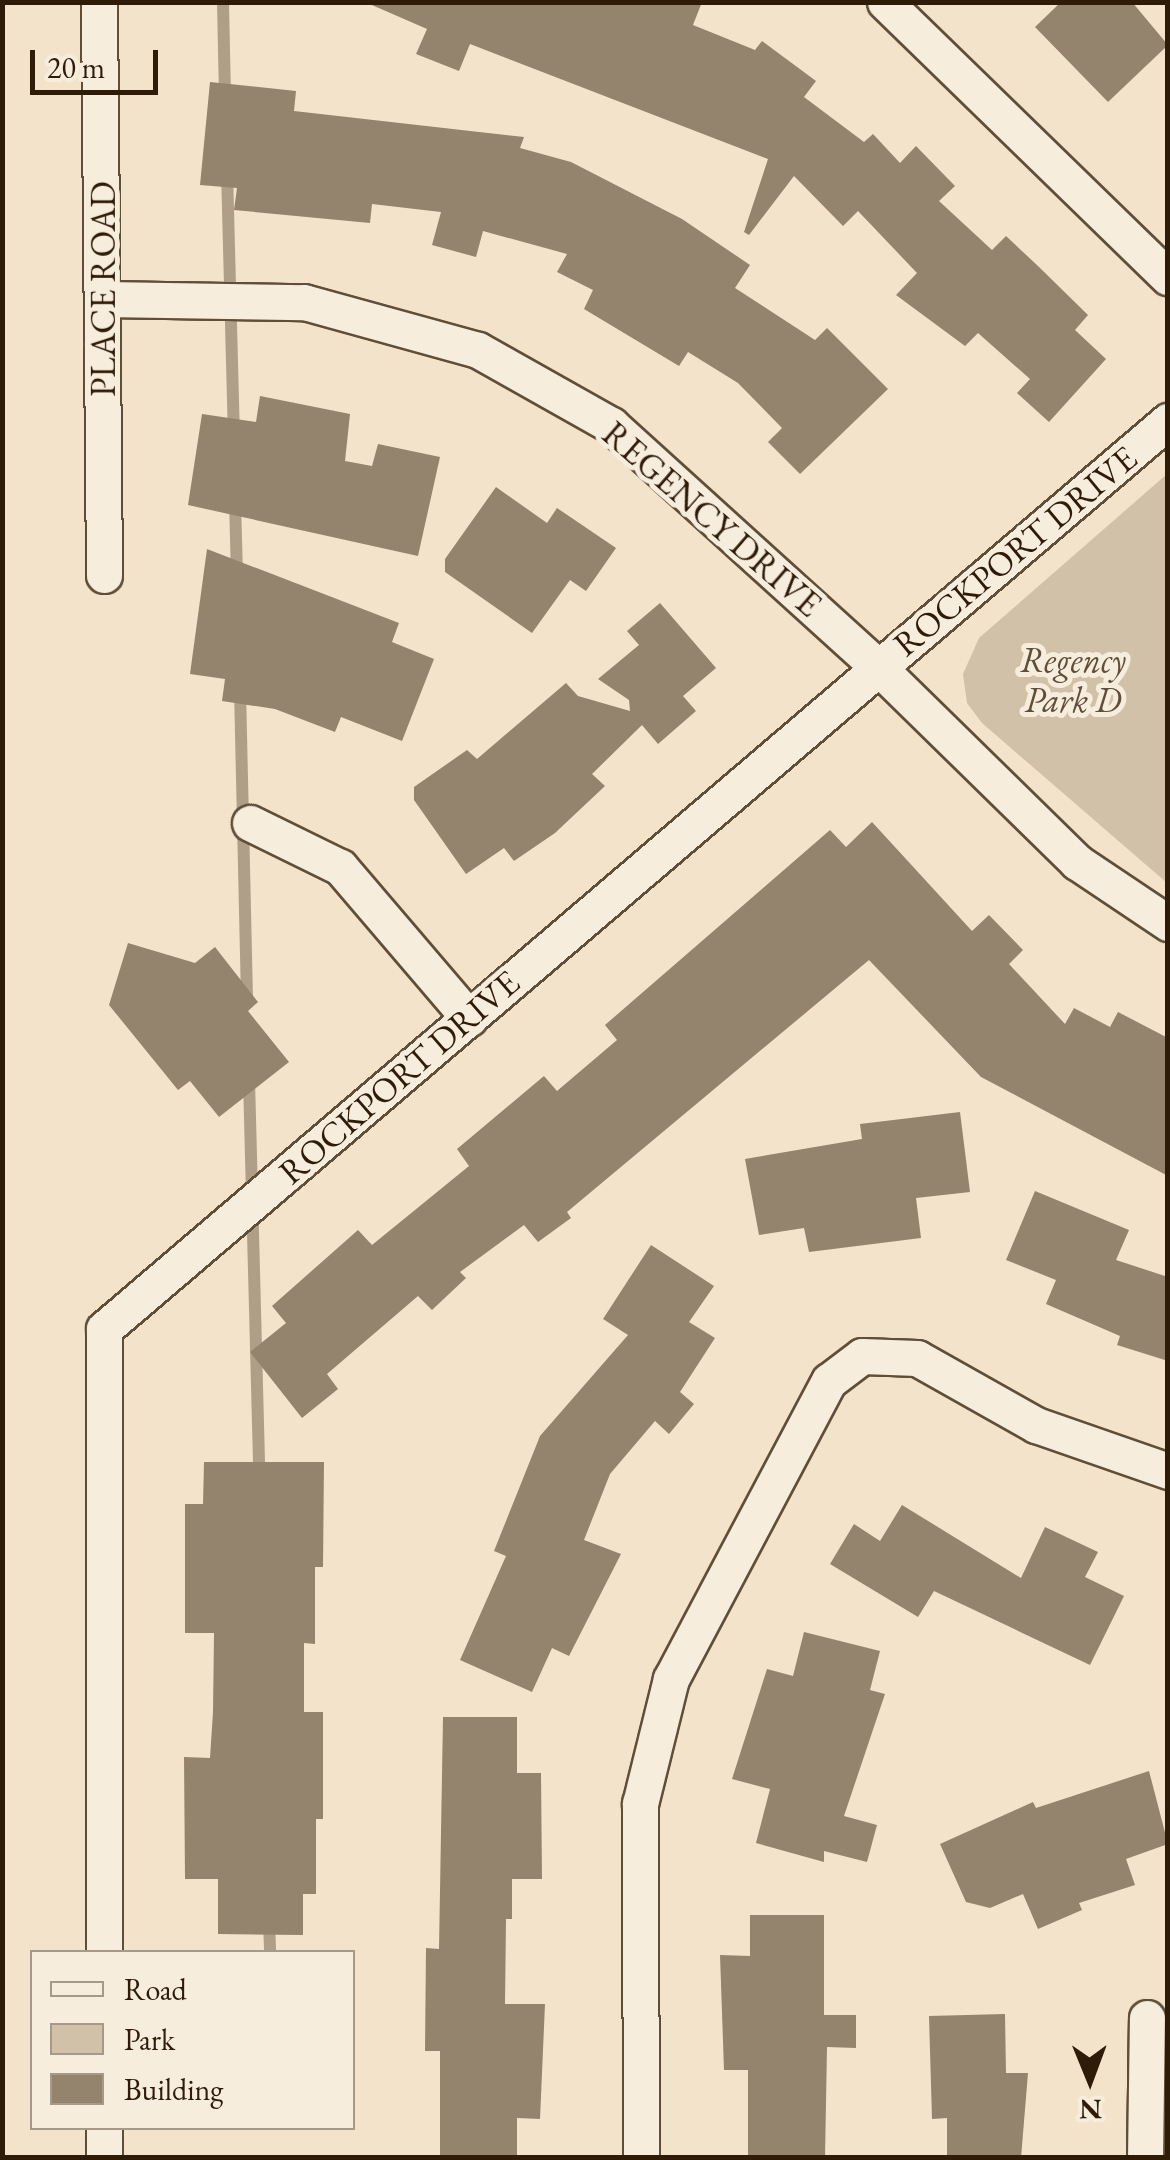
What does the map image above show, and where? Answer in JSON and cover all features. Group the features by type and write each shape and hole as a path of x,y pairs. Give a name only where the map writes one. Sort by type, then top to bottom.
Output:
{"street":[{"name":"PLACE ROAD","path":"100,2 104,575"},
{"path":"891,4 1168,276"},
{"name":"REGENCY DRIVE","path":"104,299 304,302 478,350 611,425 878,667 1077,862 1168,922"},
{"name":"ROCKPORT DRIVE","path":"104,1950 104,1330 1168,421"},
{"path":"250,824 340,867 469,1018"},
{"path":"641,2158 640,1804 672,1679 830,1381 862,1356 917,1358 1036,1425 1168,1471"},
{"path":"1145,2158 1147,2018"},
{"path":"104,2130 104,2158"}],"green space":[{"name":"Regency Park D","path":"1167,474 1167,883 982,723 967,703 963,674 979,638"}],"building":[{"path":"365,2 702,2 693,25 755,50 762,41 816,81 804,97 864,142 873,134 900,163 916,146 955,186 939,201 992,250 1006,236 1039,267 1088,315 1075,330 1106,359 1049,422 1017,393 1030,379 978,333 965,346 896,295 917,273 858,211 843,226 794,176 749,235 744,232 768,159 470,44 459,71 416,54 427,29"},
{"path":"1061,2 1132,2 1168,45 1108,102 1035,27"},
{"path":"210,82 296,91 294,111 524,137 520,148 571,162 682,219 750,265 735,288 815,340 827,328 888,389 800,474 768,442 782,428 738,383 688,352 679,366 584,309 593,290 557,272 567,254 483,231 476,257 432,245 441,212 372,204 370,223 234,210 237,188 200,185"},
{"path":"260,396 350,414 345,461 372,466 378,444 440,457 418,556 188,505 202,414 256,422"},
{"path":"496,487 547,523 557,508 616,548 586,591 570,580 532,633 445,572 445,559"},
{"path":"207,549 399,623 392,642 434,659 402,741 341,717 335,732 275,709 222,701 225,679 190,674"},
{"path":"660,603 716,668 683,696 696,711 658,744 642,725 592,774 605,786 555,833 514,861 504,848 466,874 414,800 414,787 467,750 477,759 566,683 578,696 630,711 629,700 598,679 639,645 627,631"},
{"path":"872,822 972,931 989,915 1023,950 1009,964 1065,1024 1074,1008 1110,1027 1118,1012 1168,1038 1168,1176 981,1077 869,960 567,1212 571,1218 538,1242 524,1225 460,1272 466,1278 432,1310 418,1296 327,1374 338,1389 302,1418 250,1352 286,1323 272,1306 358,1230 372,1245 469,1166 457,1149 544,1076 557,1091 617,1040 605,1025 830,830 846,847"},
{"path":"128,943 195,963 215,947 258,1002 248,1011 289,1062 219,1117 190,1081 178,1090 109,1005"},
{"path":"960,1112 970,1192 916,1198 921,1238 809,1252 804,1228 759,1235 745,1159 862,1139 860,1124"},
{"path":"1035,1191 1129,1230 1116,1260 1168,1277 1168,1361 1117,1345 1120,1336 1046,1304 1056,1280 1006,1260"},
{"path":"651,1245 714,1286 689,1322 715,1338 680,1392 694,1404 669,1434 655,1421 610,1474 584,1540 621,1554 569,1656 552,1648 532,1692 460,1660 506,1556 494,1551 540,1436 628,1335 603,1319"},
{"path":"204,1462 324,1462 323,1567 315,1567 315,1644 304,1643 304,1712 323,1712 323,1819 316,1819 316,1894 303,1894 303,1935 218,1934 218,1879 185,1879 184,1757 210,1758 213,1712 214,1633 185,1633 185,1504 203,1504"},
{"path":"902,1505 1021,1578 1045,1527 1098,1552 1085,1577 1124,1596 1090,1665 934,1591 918,1617 830,1564 854,1524 880,1541"},
{"path":"804,1632 880,1651 870,1690 885,1694 844,1816 877,1825 867,1862 824,1851 824,1862 756,1843 770,1789 732,1779 767,1669 793,1676"},
{"path":"443,1717 517,1717 517,1773 541,1773 542,1879 512,1879 512,1919 506,1919 505,2004 545,2004 540,2119 517,2118 517,2158 440,2158 440,2051 425,2051 426,1948 439,1949"},
{"path":"1149,1771 1168,1844 1126,1859 1135,1885 1079,1903 1082,1910 1038,1929 1023,1894 990,1908 966,1902 940,1844 1033,1802 1036,1808"},
{"path":"750,1915 824,1915 824,2015 856,2015 856,2048 827,2047 825,2158 748,2158 748,2070 724,2070 720,1955 750,1956"},
{"path":"1005,2014 1006,2073 1028,2073 1021,2158 947,2158 947,2118 932,2119 929,2016"}],"waterway":[{"path":"223,2 225,101"},
{"path":"227,171 234,435"},
{"path":"235,500 237,575"},
{"path":"240,690 247,1000"},
{"path":"249,1080 259,1475"},
{"path":"269,1920 270,1950"}]}
